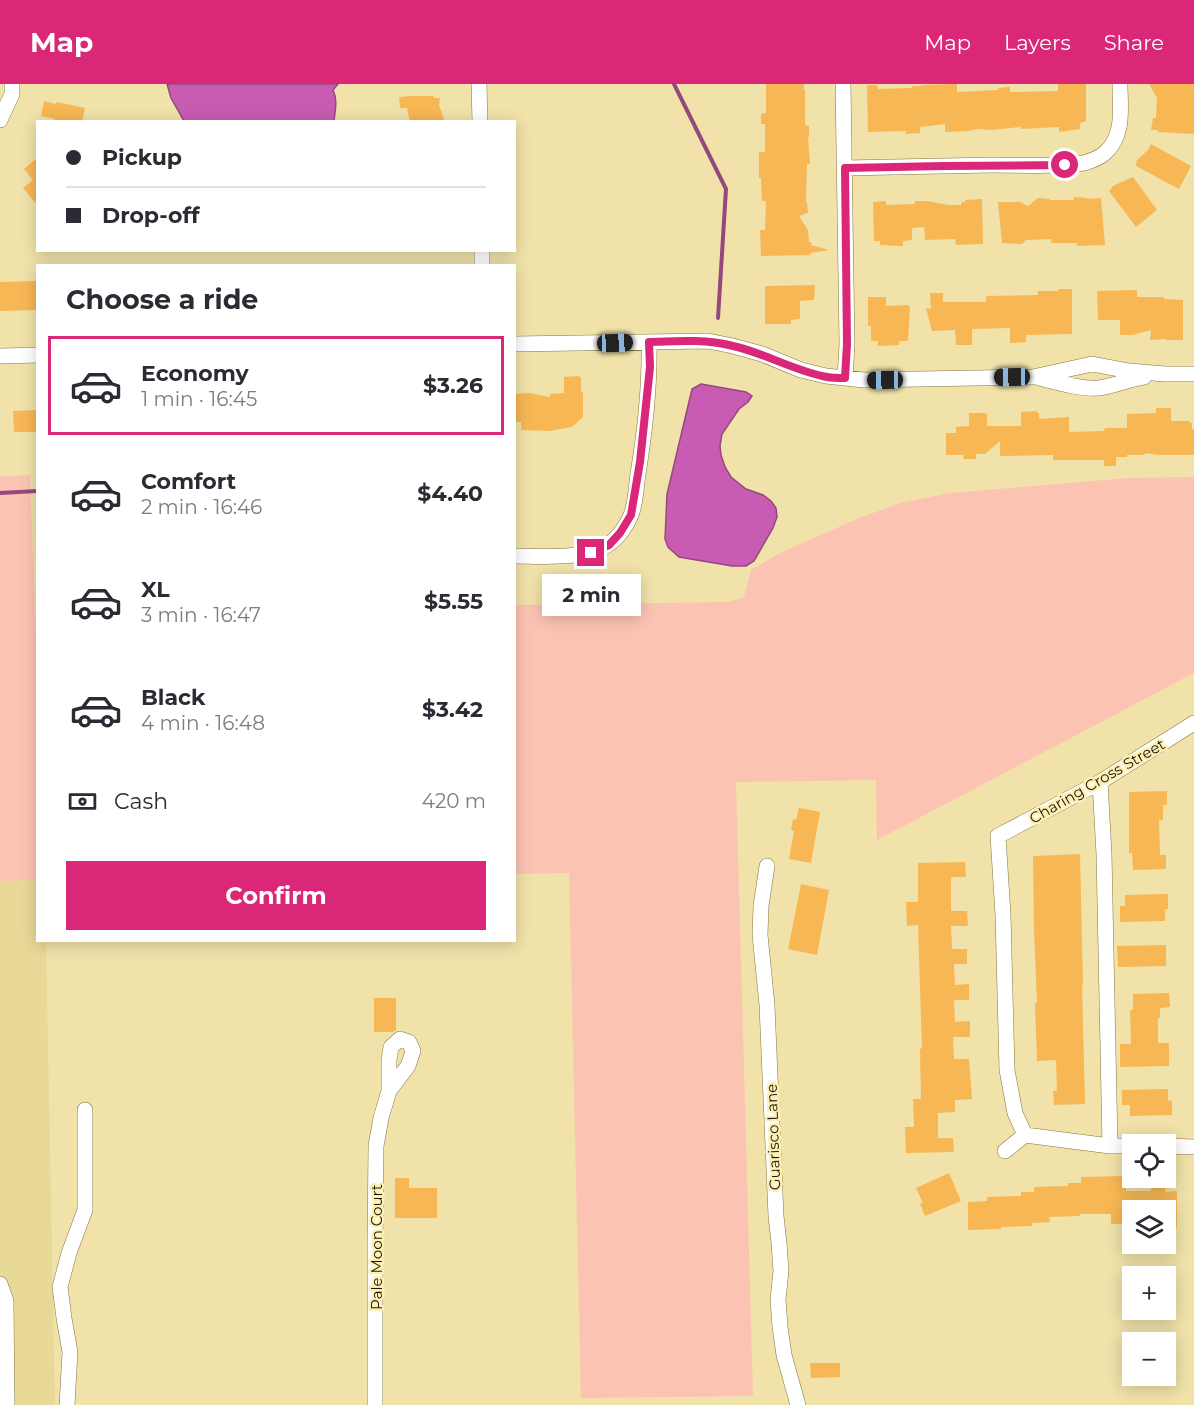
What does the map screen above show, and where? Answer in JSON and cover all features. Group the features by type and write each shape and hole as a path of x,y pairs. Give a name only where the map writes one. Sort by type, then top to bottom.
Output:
{"street":[{"path":"0,120 12,94 12,84"},
{"path":"479,84 480,120"},
{"path":"843,84 847,344 845,378"},
{"path":"845,168 1065,165 1087,162 1104,153 1113,144 1119,131 1120,84"},
{"path":"516,344 708,341 762,354 809,372 864,380 1033,376 1092,364 1129,371 1194,374"},
{"path":"516,556 591,553 609,545 620,533 631,515 637,481 650,367 649,342"},
{"path":"0,356 36,355"},
{"path":"1033,376 1088,388 1098,388 1129,379 1165,374"},
{"name":"Charing Cross Street","path":"1025,1135 1015,1113 1007,1070 1003,915 998,836 1100,782 1194,723"},
{"path":"1100,782 1104,854 1110,1146"},
{"name":"Guarisco Lane","path":"768,866 761,906 760,935 767,1005 775,1193 781,1271 777,1299 784,1354 798,1405"},
{"name":"Pale Moon Court","path":"375,1405 376,1146 389,1091"},
{"path":"67,1405 70,1352 60,1287 69,1253 85,1210 85,1110"},
{"path":"1005,1151 1025,1135 1122,1146"},
{"path":"1176,1146 1194,1147"},
{"path":"0,1284 6,1301 7,1405"}],"shaded area":[{"path":"167,84 338,84 333,90 336,102 334,120 183,120 171,98"},
{"path":"701,384 746,392 752,396 739,409 722,434 720,446 725,467 731,477 746,489 763,495 776,508 777,517 773,528 754,561 746,566 732,566 679,557 668,547 665,539 667,494 692,389"},
{"path":"30,475 36,640 36,880 0,881 0,476"},
{"path":"1194,477 1194,673 877,840 876,780 736,782 753,1396 581,1398 569,873 516,874 516,605 728,602 744,597 751,570 780,553 900,503 950,493 1128,478"},
{"path":"36,880 36,942 46,942 55,1405 0,1405 0,881"}],"building":[{"path":"766,84 804,84 805,125 809,126 810,164 807,164 808,213 799,216 808,230 811,245 829,250 810,253 810,255 761,256 760,230 765,230 766,201 762,201 759,152 765,152 765,124 761,124 761,114 766,113"},
{"path":"956,84 957,92 998,90 998,88 1010,87 1010,92 1058,91 1058,84 1086,84 1086,121 1080,123 1080,129 1059,132 1059,127 1021,129 1021,127 945,132 945,124 920,127 920,133 868,132 867,85 877,85 878,89"},
{"path":"1149,84 1194,84 1194,134 1151,130 1153,118 1156,118 1157,98"},
{"path":"433,96 440,98 439,105 444,120 410,120 407,108 400,108 399,97"},
{"path":"44,101 85,108 82,120 55,120 41,116"},
{"path":"1151,144 1191,166 1179,189 1136,166 1137,160"},
{"path":"36,159 36,204 23,188 33,180 24,169"},
{"path":"1133,177 1157,210 1136,227 1109,191 1113,186"},
{"path":"1074,197 1101,198 1105,245 1077,246 1077,243 1051,243 1051,239 1026,240 1022,244 1002,243 998,202 1020,202 1028,206 1038,198 1074,200"},
{"path":"982,199 983,244 956,245 955,239 925,240 924,227 912,228 912,240 903,241 903,246 880,245 880,241 874,241 873,202 884,201 886,205 915,204 915,201 927,201 961,205 965,200"},
{"path":"36,281 36,310 0,311 0,282"},
{"path":"815,285 814,300 800,301 800,319 791,320 791,324 765,324 765,286"},
{"path":"1058,289 1072,290 1072,334 1026,335 1026,342 1010,343 1010,328 972,329 972,345 956,345 955,330 932,331 926,308 931,309 930,293 943,293 943,302 986,302 986,296 1038,295 1038,291 1058,291"},
{"path":"1135,290 1137,297 1183,300 1183,340 1150,340 1151,330 1132,335 1120,335 1120,320 1098,320 1097,291"},
{"path":"868,297 886,297 886,306 908,305 910,307 908,341 899,341 899,345 878,346 878,341 871,341 871,326 868,326"},
{"path":"579,376 581,378 583,417 572,427 550,431 521,430 521,422 516,422 516,394 529,393 550,397 550,394 564,393 564,377"},
{"path":"1156,408 1171,408 1171,421 1190,421 1192,423 1194,455 1146,453 1127,455 1127,457 1116,457 1116,466 1104,466 1104,460 1053,460 1053,455 1000,456 1000,441 985,454 976,454 976,459 963,459 964,455 946,455 946,433 956,433 956,427 969,426 969,413 987,414 987,426 1021,426 1021,412 1037,411 1039,419 1069,417 1069,432 1127,428 1127,414 1156,413"},
{"path":"36,410 36,432 14,432 13,411"},
{"path":"1167,791 1167,805 1163,805 1163,820 1159,820 1160,855 1166,855 1166,869 1133,870 1132,853 1129,853 1129,792"},
{"path":"799,808 820,812 811,863 789,859 794,831 791,830 793,819 796,820"},
{"path":"1080,854 1085,1104 1054,1105 1053,1091 1057,1091 1056,1060 1037,1061 1033,856"},
{"path":"965,862 966,877 951,877 951,911 967,911 968,926 951,926 952,949 967,949 967,964 954,964 955,985 969,984 969,1000 954,1000 955,1022 970,1021 970,1037 953,1037 954,1059 969,1059 972,1099 955,1100 955,1112 938,1113 938,1138 953,1138 954,1152 906,1153 905,1127 914,1127 913,1099 921,1099 920,1049 922,1048 918,925 907,926 906,902 918,902 918,863"},
{"path":"801,884 829,890 817,955 788,949"},
{"path":"1168,894 1165,921 1120,922 1120,906 1125,906 1125,895"},
{"path":"1166,945 1166,966 1118,967 1117,946"},
{"path":"1169,993 1170,1007 1160,1008 1158,1043 1169,1043 1169,1066 1120,1067 1120,1044 1131,1044 1130,1010 1133,1010 1133,994"},
{"path":"374,998 396,998 396,1030 393,1032 374,1032"},
{"path":"1168,1089 1168,1101 1172,1100 1172,1115 1130,1116 1130,1105 1122,1105 1122,1090"},
{"path":"949,1173 961,1201 925,1216 920,1204 923,1203 916,1188"},
{"path":"1122,1176 1122,1188 1126,1188 1126,1191 1151,1191 1151,1188 1165,1188 1165,1192 1177,1191 1177,1227 1176,1200 1122,1200 1122,1224 1111,1224 1111,1214 1080,1214 1080,1216 1049,1217 1050,1222 1032,1223 1032,1226 968,1230 968,1202 987,1201 987,1197 1021,1196 1021,1192 1034,1192 1034,1187 1068,1186 1068,1183 1081,1183 1081,1177"},
{"path":"395,1178 409,1178 409,1188 437,1188 437,1218 395,1218"},
{"path":"810,1363 840,1363 840,1377 811,1378"}],"waterway":[{"path":"674,84 726,189 718,318"},
{"path":"0,493 36,491"}],"route":[{"path":"591,553 609,545 631,515 640,462 650,367 649,342 708,341 762,354 813,373 845,378 847,344 845,168 1065,165"}]}
